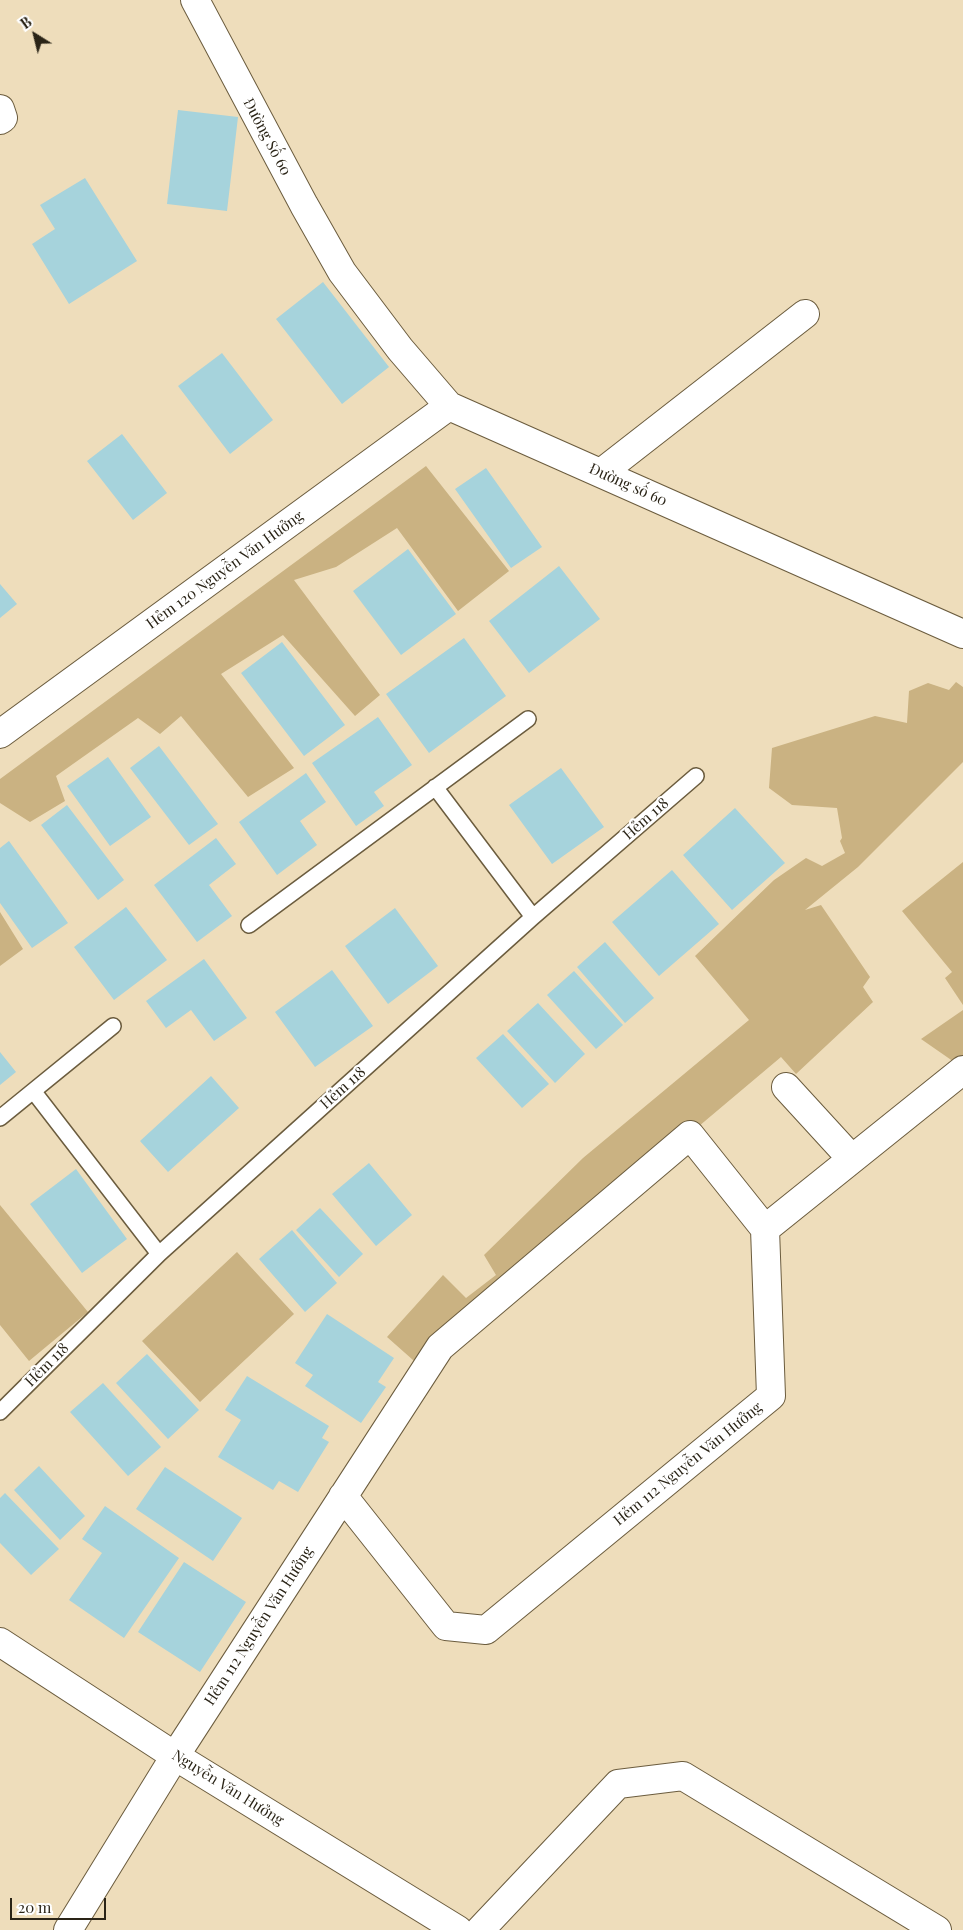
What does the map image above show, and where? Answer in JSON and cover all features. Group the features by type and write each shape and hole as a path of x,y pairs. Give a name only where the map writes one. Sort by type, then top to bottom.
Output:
{"street":[{"name":"Đường Số 60","path":"195,0 304,205 342,272"},
{"path":"0,109 3,118 0,120"},
{"name":"Đường số 60","path":"342,272 400,350 449,406 963,634"},
{"path":"600,472 805,314"},
{"name":"Hẻm 120 Nguyễn Văn Hưởng","path":"0,734 449,406"},
{"path":"765,1229 963,1070"},
{"path":"786,1087 852,1158"},
{"name":"Hẻm 112 Nguyễn Văn Hưởng","path":"68,1930 175,1756 343,1496 440,1347 690,1135 765,1229 770,1396 486,1630 446,1626 343,1496"},
{"name":"Nguyễn Văn Hưởng","path":"0,1642 175,1756 458,1930"},
{"path":"480,1930 618,1784 683,1776 937,1930"}],"lane":[{"path":"250,925 528,719"},
{"name":"Hẻm 118","path":"0,1412 159,1254 533,917 696,776"},
{"path":"435,787 533,917"},
{"path":"0,1118 113,1026"},
{"path":"34,1092 159,1254"}],"shaded area":[{"path":"426,466 509,571 458,611 397,528 336,567 294,580 380,695 355,716 283,635 221,674 294,768 248,797 181,716 160,734 138,718 56,776 65,801 30,822 0,803 0,779"},
{"path":"956,682 963,687 963,762 858,867 805,910 821,905 870,977 863,987 873,1002 796,1074 781,1057 616,1196 422,1368 387,1337 443,1275 466,1298 496,1275 484,1255 583,1158 749,1020 695,956 774,880 806,858 822,866 845,853 840,841 842,838 837,808 792,805 769,788 772,748 875,716 907,723 909,691 928,683 949,690"},
{"path":"963,862 963,1005 945,978 952,972 902,911"},
{"path":"0,912 23,949 0,966"},
{"path":"963,1010 963,1061 957,1064 921,1039"},
{"path":"0,1205 88,1312 29,1361 0,1325"},
{"path":"237,1252 294,1314 200,1402 142,1341"}],"building":[{"path":"178,110 238,117 227,211 167,204"},
{"path":"85,178 137,261 69,304 32,244 55,229 40,205"},
{"path":"323,282 389,367 342,404 276,319"},
{"path":"222,353 273,420 230,454 178,386"},
{"path":"122,434 167,493 133,520 87,461"},
{"path":"486,468 542,547 511,568 455,489"},
{"path":"408,549 456,614 401,655 353,591"},
{"path":"559,566 600,619 529,673 489,621"},
{"path":"0,584 17,604 0,618"},
{"path":"464,638 506,696 429,753 386,694"},
{"path":"282,642 345,725 304,756 241,673"},
{"path":"378,717 412,765 374,792 384,806 356,826 312,763"},
{"path":"159,746 218,824 189,845 130,768"},
{"path":"108,757 151,817 110,846 67,786"},
{"path":"561,768 604,827 552,864 509,805"},
{"path":"306,773 326,802 300,821 317,845 277,875 239,822"},
{"path":"67,805 124,880 98,900 41,825"},
{"path":"735,808 785,863 732,910 683,855"},
{"path":"216,838 236,864 209,885 232,916 197,942 154,885"},
{"path":"9,841 68,923 32,948 0,903 0,848"},
{"path":"672,870 719,924 659,976 612,922"},
{"path":"126,907 167,960 114,1000 74,947"},
{"path":"395,908 438,966 388,1004 345,946"},
{"path":"605,942 654,998 625,1023 577,967"},
{"path":"204,959 247,1018 214,1041 191,1010 166,1028 146,1001"},
{"path":"332,970 373,1026 315,1067 275,1012"},
{"path":"574,971 623,1025 596,1049 547,995"},
{"path":"538,1003 585,1054 555,1083 507,1031"},
{"path":"503,1034 549,1084 522,1108 476,1058"},
{"path":"0,1052 16,1072 0,1085"},
{"path":"211,1076 239,1108 168,1172 140,1141"},
{"path":"369,1163 412,1215 376,1246 332,1194"},
{"path":"76,1169 127,1239 82,1273 30,1204"},
{"path":"320,1208 363,1254 339,1277 296,1230"},
{"path":"292,1230 337,1283 305,1312 259,1259"},
{"path":"327,1314 394,1358 378,1382 386,1387 361,1423 305,1386 313,1375 295,1363"},
{"path":"147,1354 199,1410 168,1439 116,1383"},
{"path":"247,1376 329,1426 322,1438 329,1442 298,1492 279,1481 273,1490 218,1457 241,1420 225,1410"},
{"path":"103,1383 161,1447 128,1476 70,1412"},
{"path":"39,1466 85,1516 60,1540 14,1490"},
{"path":"165,1467 242,1518 213,1561 136,1509"},
{"path":"5,1493 59,1549 31,1575 0,1543 0,1498"},
{"path":"105,1506 179,1558 124,1638 69,1600 102,1553 82,1539"},
{"path":"184,1562 246,1602 200,1672 138,1632"}]}
